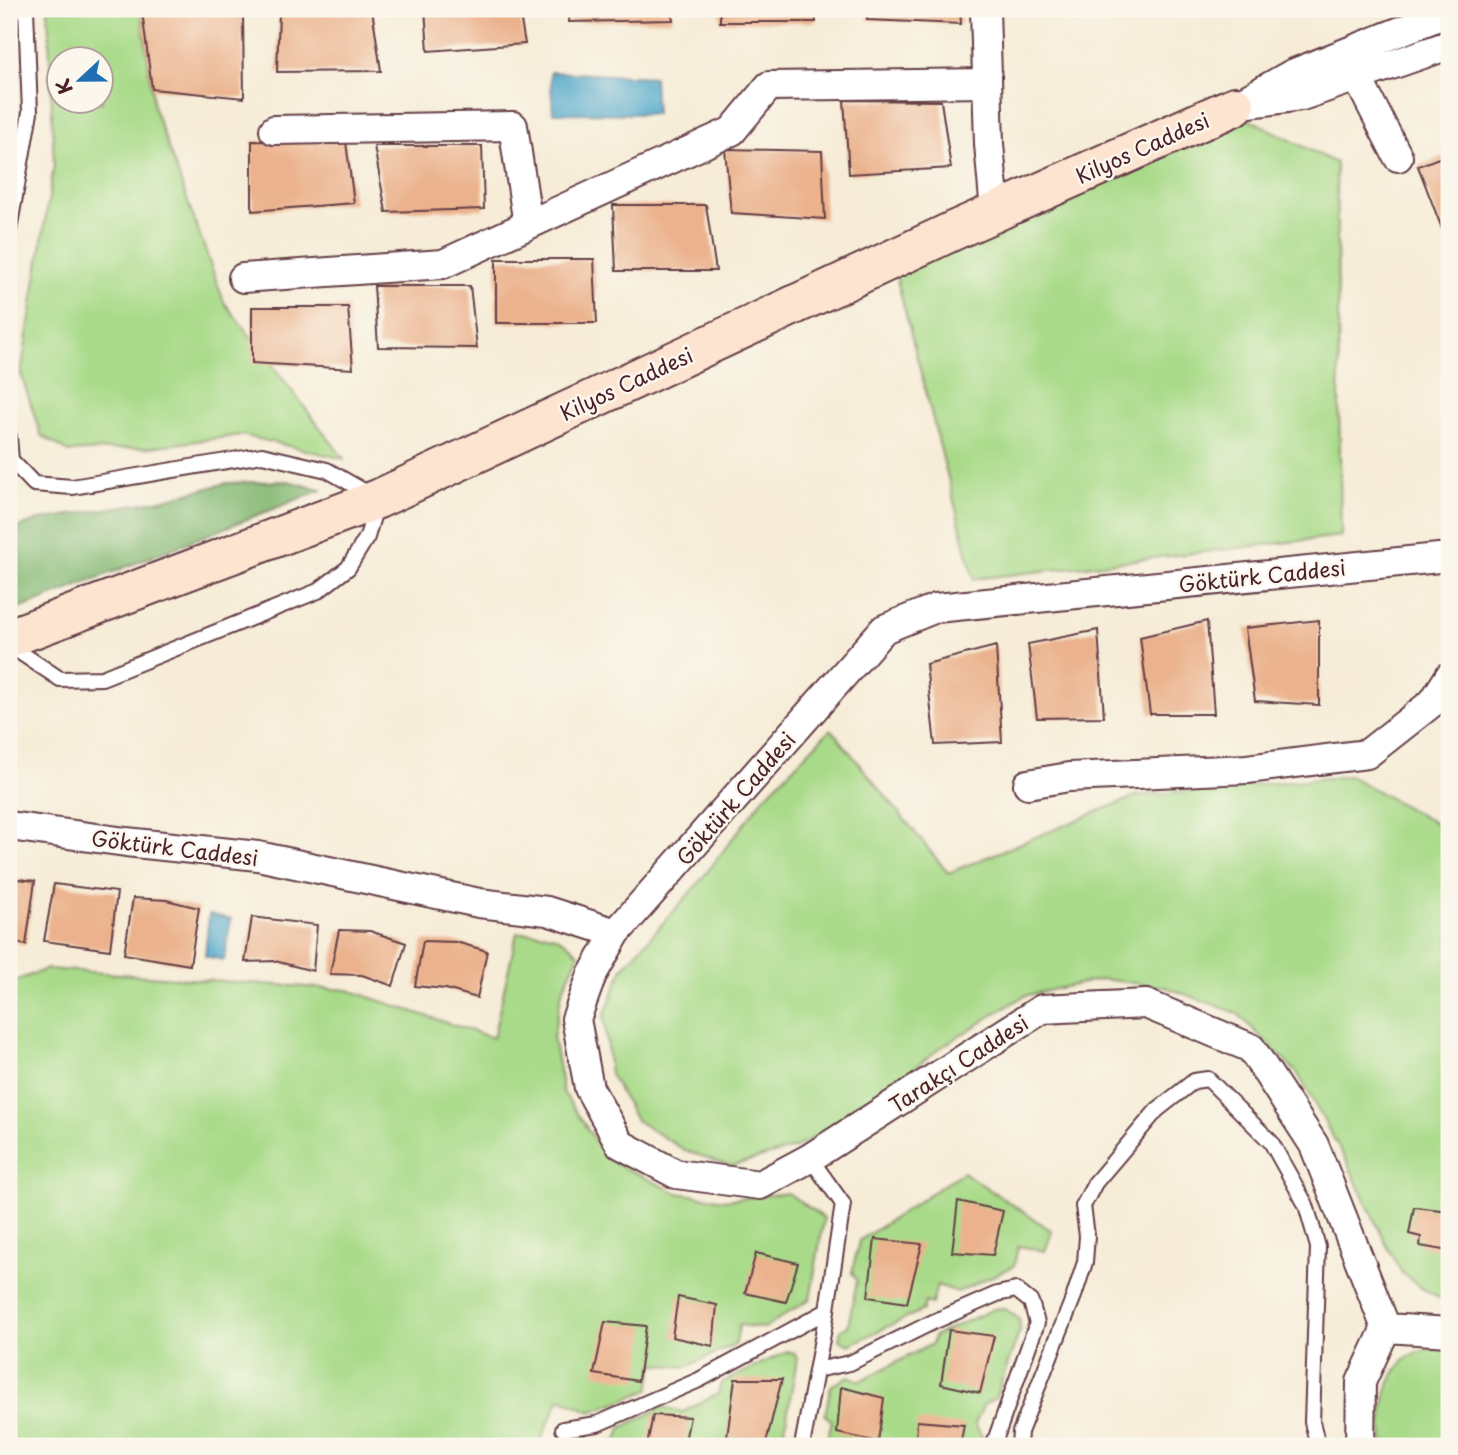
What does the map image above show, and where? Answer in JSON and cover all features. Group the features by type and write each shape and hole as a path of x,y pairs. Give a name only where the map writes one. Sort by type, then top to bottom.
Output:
{"street":[{"path":"985,9 995,212"},
{"name":"Kilyos Caddesi","path":"9,638 378,499 995,212 1235,106 1292,74 1449,12"},
{"name":"Kilyos Caddesi","path":"1235,106 1302,96 1449,45"},
{"path":"1357,77 1398,157"},
{"path":"243,278 443,264 732,131 769,86 987,83"},
{"path":"274,130 513,126 528,225"},
{"name":"Göktürk Caddesi","path":"9,826 257,856 479,903 547,911 616,933 884,629 936,608 1449,559"},
{"path":"1028,784 1069,777 1247,769 1367,754 1433,702 1449,677"},
{"name":"Tarakçı Caddesi","path":"616,933 592,975 576,1019 589,1088 620,1144 676,1174 761,1185 810,1158 1042,1009 1146,1004 1251,1048 1314,1145 1386,1328"},
{"path":"1360,1446 1361,1382 1386,1328 1449,1332"}],"lane":[{"path":"9,230 30,112 26,9"},
{"path":"9,438 11,460 34,484 72,487 262,455 327,470 378,499 367,537 348,568 318,590 102,678 60,678 9,645"},
{"path":"1019,1446 1020,1432 1074,1296 1084,1262 1087,1236 1083,1206 1095,1183 1157,1110 1201,1078 1208,1079 1271,1142 1306,1205 1318,1247 1312,1422 1318,1446"},
{"path":"802,1446 844,1204 810,1158"},
{"path":"816,1370 850,1363 933,1322 997,1294 1016,1290 1031,1302 1037,1323 993,1446"},
{"path":"563,1429 597,1424 699,1380 827,1311"}],"green space":[{"path":"48,9 141,9 154,108 224,302 344,459 242,435 151,447 69,452 41,435 21,374 54,165 52,116 116,116 116,46 49,46"},
{"path":"1245,117 1336,163 1341,536 974,579 896,276"},
{"path":"288,481 321,490 9,613 9,531 39,520 161,500 227,483"},
{"path":"831,729 948,873 1136,796 1350,776 1449,831 1449,1303 1421,1288 1402,1273 1348,1164 1298,1074 1237,1013 1165,987 1102,979 1024,996 940,1048 867,1105 795,1148 731,1166 686,1151 636,1120 610,1074 604,1016 623,968 697,885 766,795"},
{"path":"517,933 558,937 579,954 562,992 553,1037 563,1092 608,1160 677,1193 725,1200 788,1193 824,1218 810,1299 764,1328 739,1325 736,1344 686,1367 654,1364 649,1390 591,1412 560,1398 538,1446 9,1446 9,983 47,969 348,990 493,1038"},
{"path":"963,1172 1052,1231 1045,1251 1018,1246 1014,1266 958,1292 937,1285 932,1304 925,1302 923,1310 849,1345 839,1340 841,1330 848,1326 857,1281 852,1273 859,1241"},
{"path":"1004,1308 1019,1319 1020,1330 995,1399 984,1404 975,1424 982,1436 979,1446 825,1446 832,1421 825,1415 831,1386 849,1376 860,1381 932,1344 934,1336 994,1309"},
{"path":"1449,1348 1449,1446 1384,1446 1384,1405 1387,1391 1400,1365 1410,1356 1422,1351"},
{"path":"788,1351 794,1353 797,1359 782,1444 609,1446 618,1439 621,1428 663,1407 683,1412 718,1394 721,1383"}],"water":[{"path":"550,72 654,77 656,114 553,113"},
{"path":"209,914 231,919 224,960 205,956"}],"building":[{"path":"372,9 381,71 277,72 279,12"},
{"path":"425,9 519,9 525,44 428,51"},
{"path":"570,9 671,9 673,20 569,22"},
{"path":"720,9 815,9 816,22 720,22"},
{"path":"867,9 960,9 961,24 867,20"},
{"path":"142,11 243,14 244,98 152,89"},
{"path":"844,100 941,101 951,168 849,174"},
{"path":"252,141 346,142 354,203 252,211"},
{"path":"374,146 482,146 484,209 386,212"},
{"path":"725,149 822,151 825,219 731,213"},
{"path":"1449,154 1449,247 1418,166"},
{"path":"613,205 706,205 716,271 616,271"},
{"path":"496,259 594,259 597,323 496,323"},
{"path":"374,286 470,286 477,348 378,347"},
{"path":"252,307 348,307 353,369 252,363"},
{"path":"1319,620 1319,705 1255,701 1245,628"},
{"path":"1207,621 1214,714 1150,714 1140,637"},
{"path":"1098,630 1104,717 1037,718 1028,644"},
{"path":"996,646 1002,742 935,745 926,664"},
{"path":"9,878 35,881 26,945 9,941"},
{"path":"54,884 117,892 110,950 44,941"},
{"path":"133,898 166,900 199,908 190,965 124,954"},
{"path":"252,917 317,925 313,971 275,961 245,962"},
{"path":"339,930 370,931 406,943 393,986 362,975 330,974"},
{"path":"423,941 456,942 487,951 477,998 446,989 415,986"},
{"path":"958,1201 1003,1211 993,1255 952,1252"},
{"path":"1414,1207 1449,1211 1449,1251 1420,1246 1421,1237 1409,1234"},
{"path":"875,1239 922,1244 907,1303 868,1297"},
{"path":"756,1253 798,1263 786,1302 745,1293"},
{"path":"678,1297 717,1305 713,1346 672,1337"},
{"path":"605,1322 646,1326 638,1381 594,1374"},
{"path":"949,1330 994,1336 980,1393 941,1384"},
{"path":"735,1379 782,1379 766,1443 727,1437"},
{"path":"841,1387 884,1398 878,1442 837,1433"},
{"path":"653,1415 690,1417 684,1446 647,1446"},
{"path":"917,1421 964,1425 960,1446 916,1446"}]}
